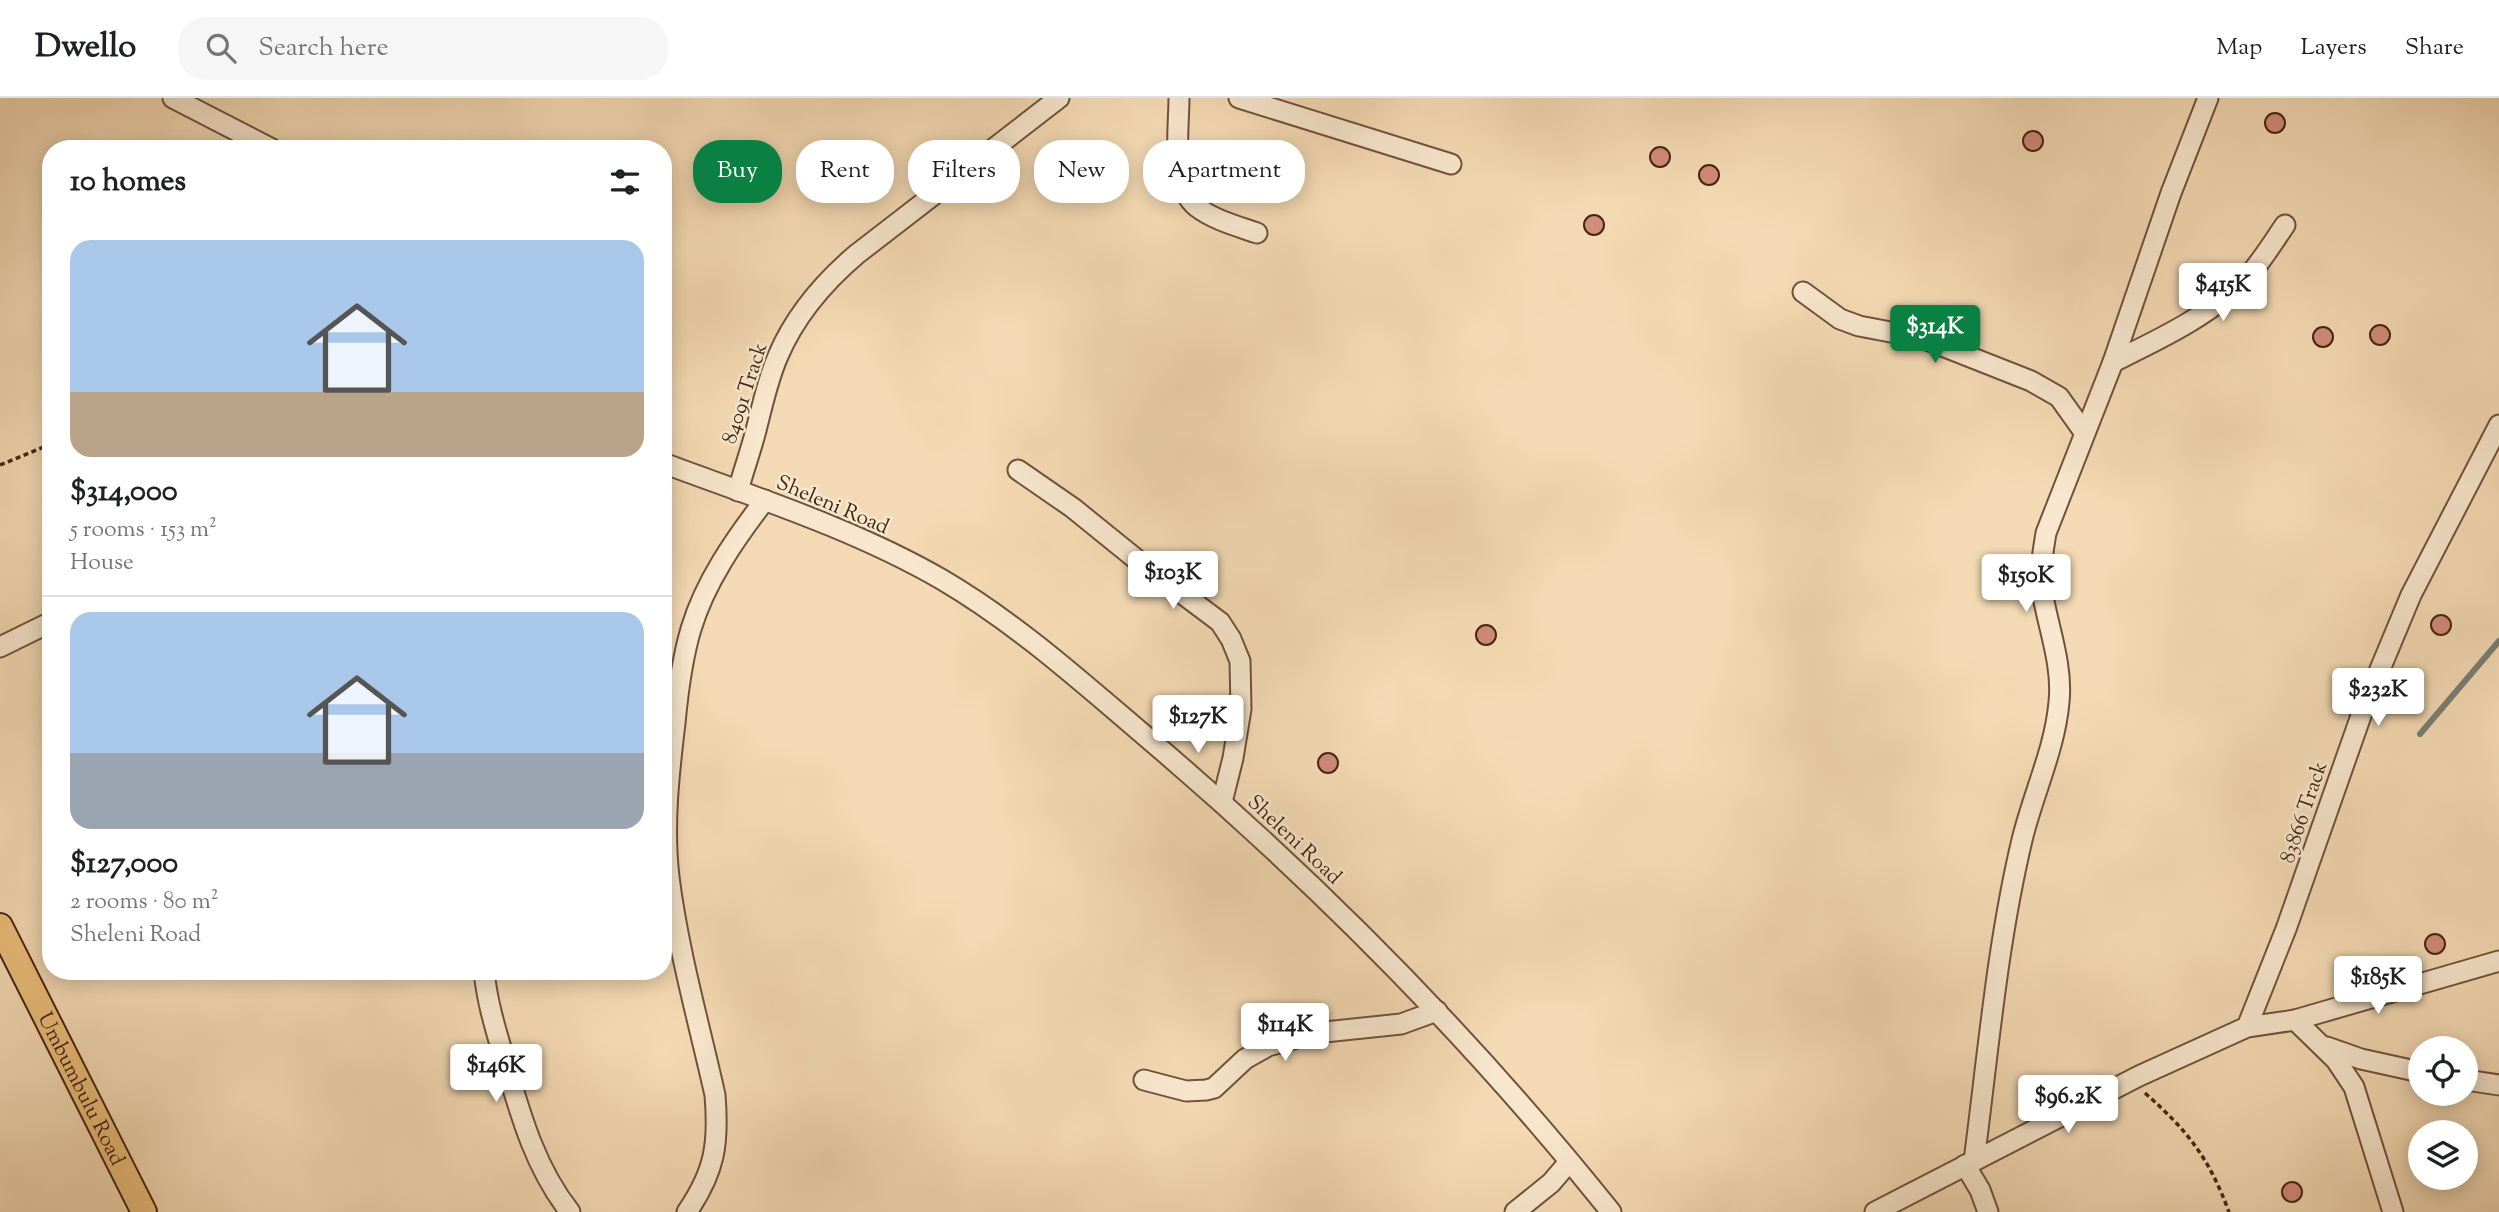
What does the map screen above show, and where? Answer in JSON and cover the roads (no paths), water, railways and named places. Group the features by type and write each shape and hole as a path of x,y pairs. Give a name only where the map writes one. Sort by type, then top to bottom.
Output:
{"main road":[{"name":"Umbumbulu Road","path":"0,926 144,1212"}],"street":[{"path":"173,98 255,140"},
{"name":"84091 Track","path":"738,491 777,357 809,303 837,271 857,254 1059,98"},
{"path":"1179,98 1179,166 1183,189 1198,208 1216,218 1257,233"},
{"path":"1239,98 1451,164"},
{"path":"1988,1212 1970,1163 2022,839 2057,719 2060,698 2042,588 2046,533 2113,362 2171,193 2208,98"},
{"path":"2113,362 2161,338 2231,291 2250,274 2284,225"},
{"path":"1803,292 1840,319 1859,326 1922,338 2031,381 2059,397 2084,432"},
{"name":"83866 Track","path":"2247,1027 2286,929 2363,710 2406,608 2499,425"},
{"name":"Sheleni Road","path":"672,466 838,529 915,565 1002,617 1222,802 1354,925 1437,1011 1611,1212"},
{"path":"1018,470 1073,508 1220,622 1231,639 1240,662 1241,709 1222,802"},
{"path":"672,742 679,684 691,628 710,583 744,527 765,500"},
{"path":"0,648 42,627"},
{"path":"672,893 715,1095 718,1123 711,1170 687,1212"},
{"path":"1875,1212 2130,1081 2247,1027 2295,1020 2499,961"},
{"path":"486,980 496,1033 523,1122 552,1188 569,1212"},
{"path":"1144,1080 1177,1089 1206,1090 1214,1088 1245,1059 1268,1046 1315,1033 1401,1024 1437,1011"},
{"path":"2295,1020 2348,1074 2393,1212"},
{"path":"2322,1045 2361,1059 2408,1069"},
{"path":"2478,1082 2499,1085"},
{"path":"1515,1212 1551,1183 1569,1162"}],"waterway":[{"path":"2420,734 2499,641"}]}
